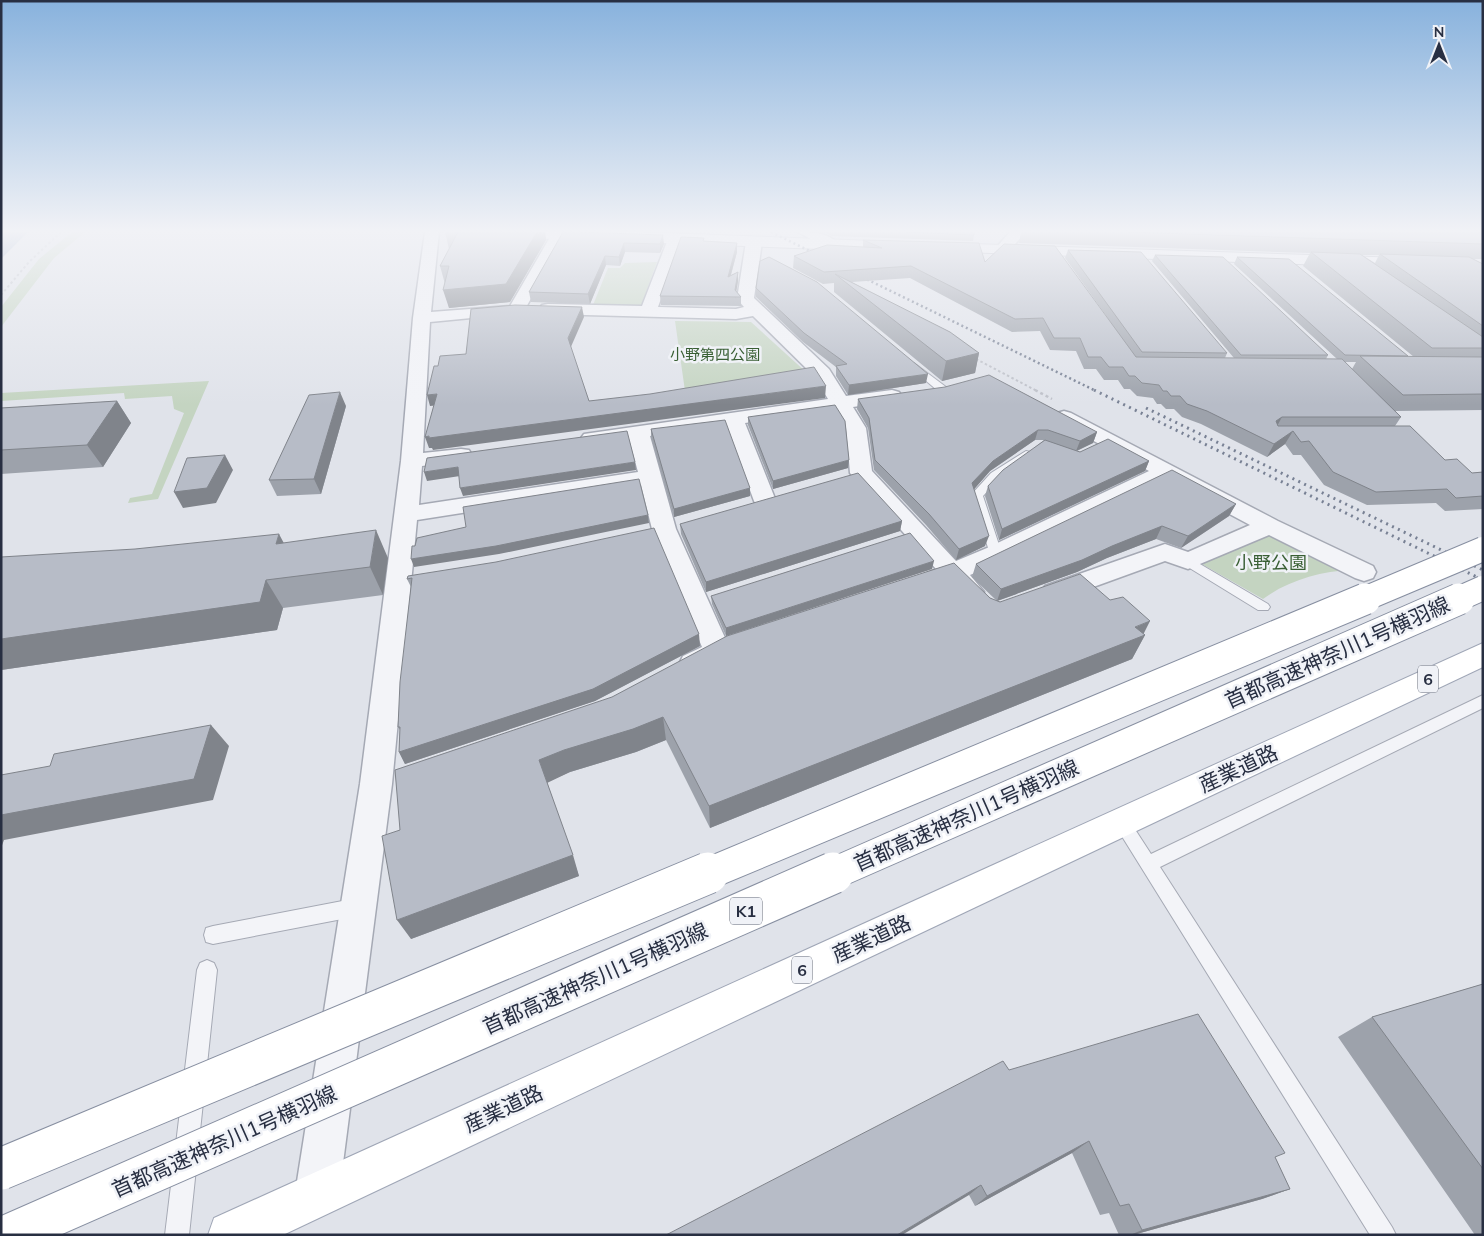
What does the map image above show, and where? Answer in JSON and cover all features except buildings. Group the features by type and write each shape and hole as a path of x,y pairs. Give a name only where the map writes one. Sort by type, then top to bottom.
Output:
{"main road":[{"name":"首都高速神奈川1号横羽線","path":"1,1169 1483,549"},
{"name":"首都高速神奈川1号横羽線","path":"9,1235 1483,588"},
{"name":"産業道路","path":"231,1235 1483,654"}],"street":[{"path":"317,1194 358,907 390,782 412,578 397,530 412,461 425,290"},
{"path":"517,308 527,290"},
{"path":"648,312 656,290"},
{"path":"747,290 745,300 822,373 856,428 853,476 907,535 986,607"},
{"path":"422,318 517,308 736,314 757,310"},
{"path":"571,441 734,420 951,386"},
{"path":"1049,409 1101,444 1166,471 1270,526 1364,572"},
{"path":"734,420 764,501"},
{"path":"638,432 663,528 726,648 674,674"},
{"path":"412,461 484,452"},
{"path":"914,586 952,574 996,554 1166,471"},
{"path":"397,530 649,477"},
{"path":"1038,598 1165,552 1188,561 1270,526"}],"lane":[{"path":"904,357 951,386"},
{"path":"996,554 977,495 995,476 1032,449"},
{"path":"1188,561 1263,607"},
{"path":"1148,864 1483,701"},
{"path":"1121,822 1384,1235"},
{"path":"212,935 358,907"},
{"path":"177,1235 207,970"}],"green space":[{"path":"15,290 30,290 1,327 1,307"},
{"path":"599,290 647,290 641,306 593,305"},
{"name":"小野第四公園","path":"675,321 751,322 807,373 685,391"},
{"path":"209,381 158,499 128,503 130,498 152,494 184,413 174,409 172,396 125,399 124,393 1,401 1,393"},
{"name":"小野公園","path":"1273,531 1351,570 1328,572 1305,578 1283,587 1263,599 1200,563"}],"railway":[{"path":"888,290 1096,391"},
{"path":"1094,390 1483,580"},
{"path":"1146,408 1483,570"}]}
